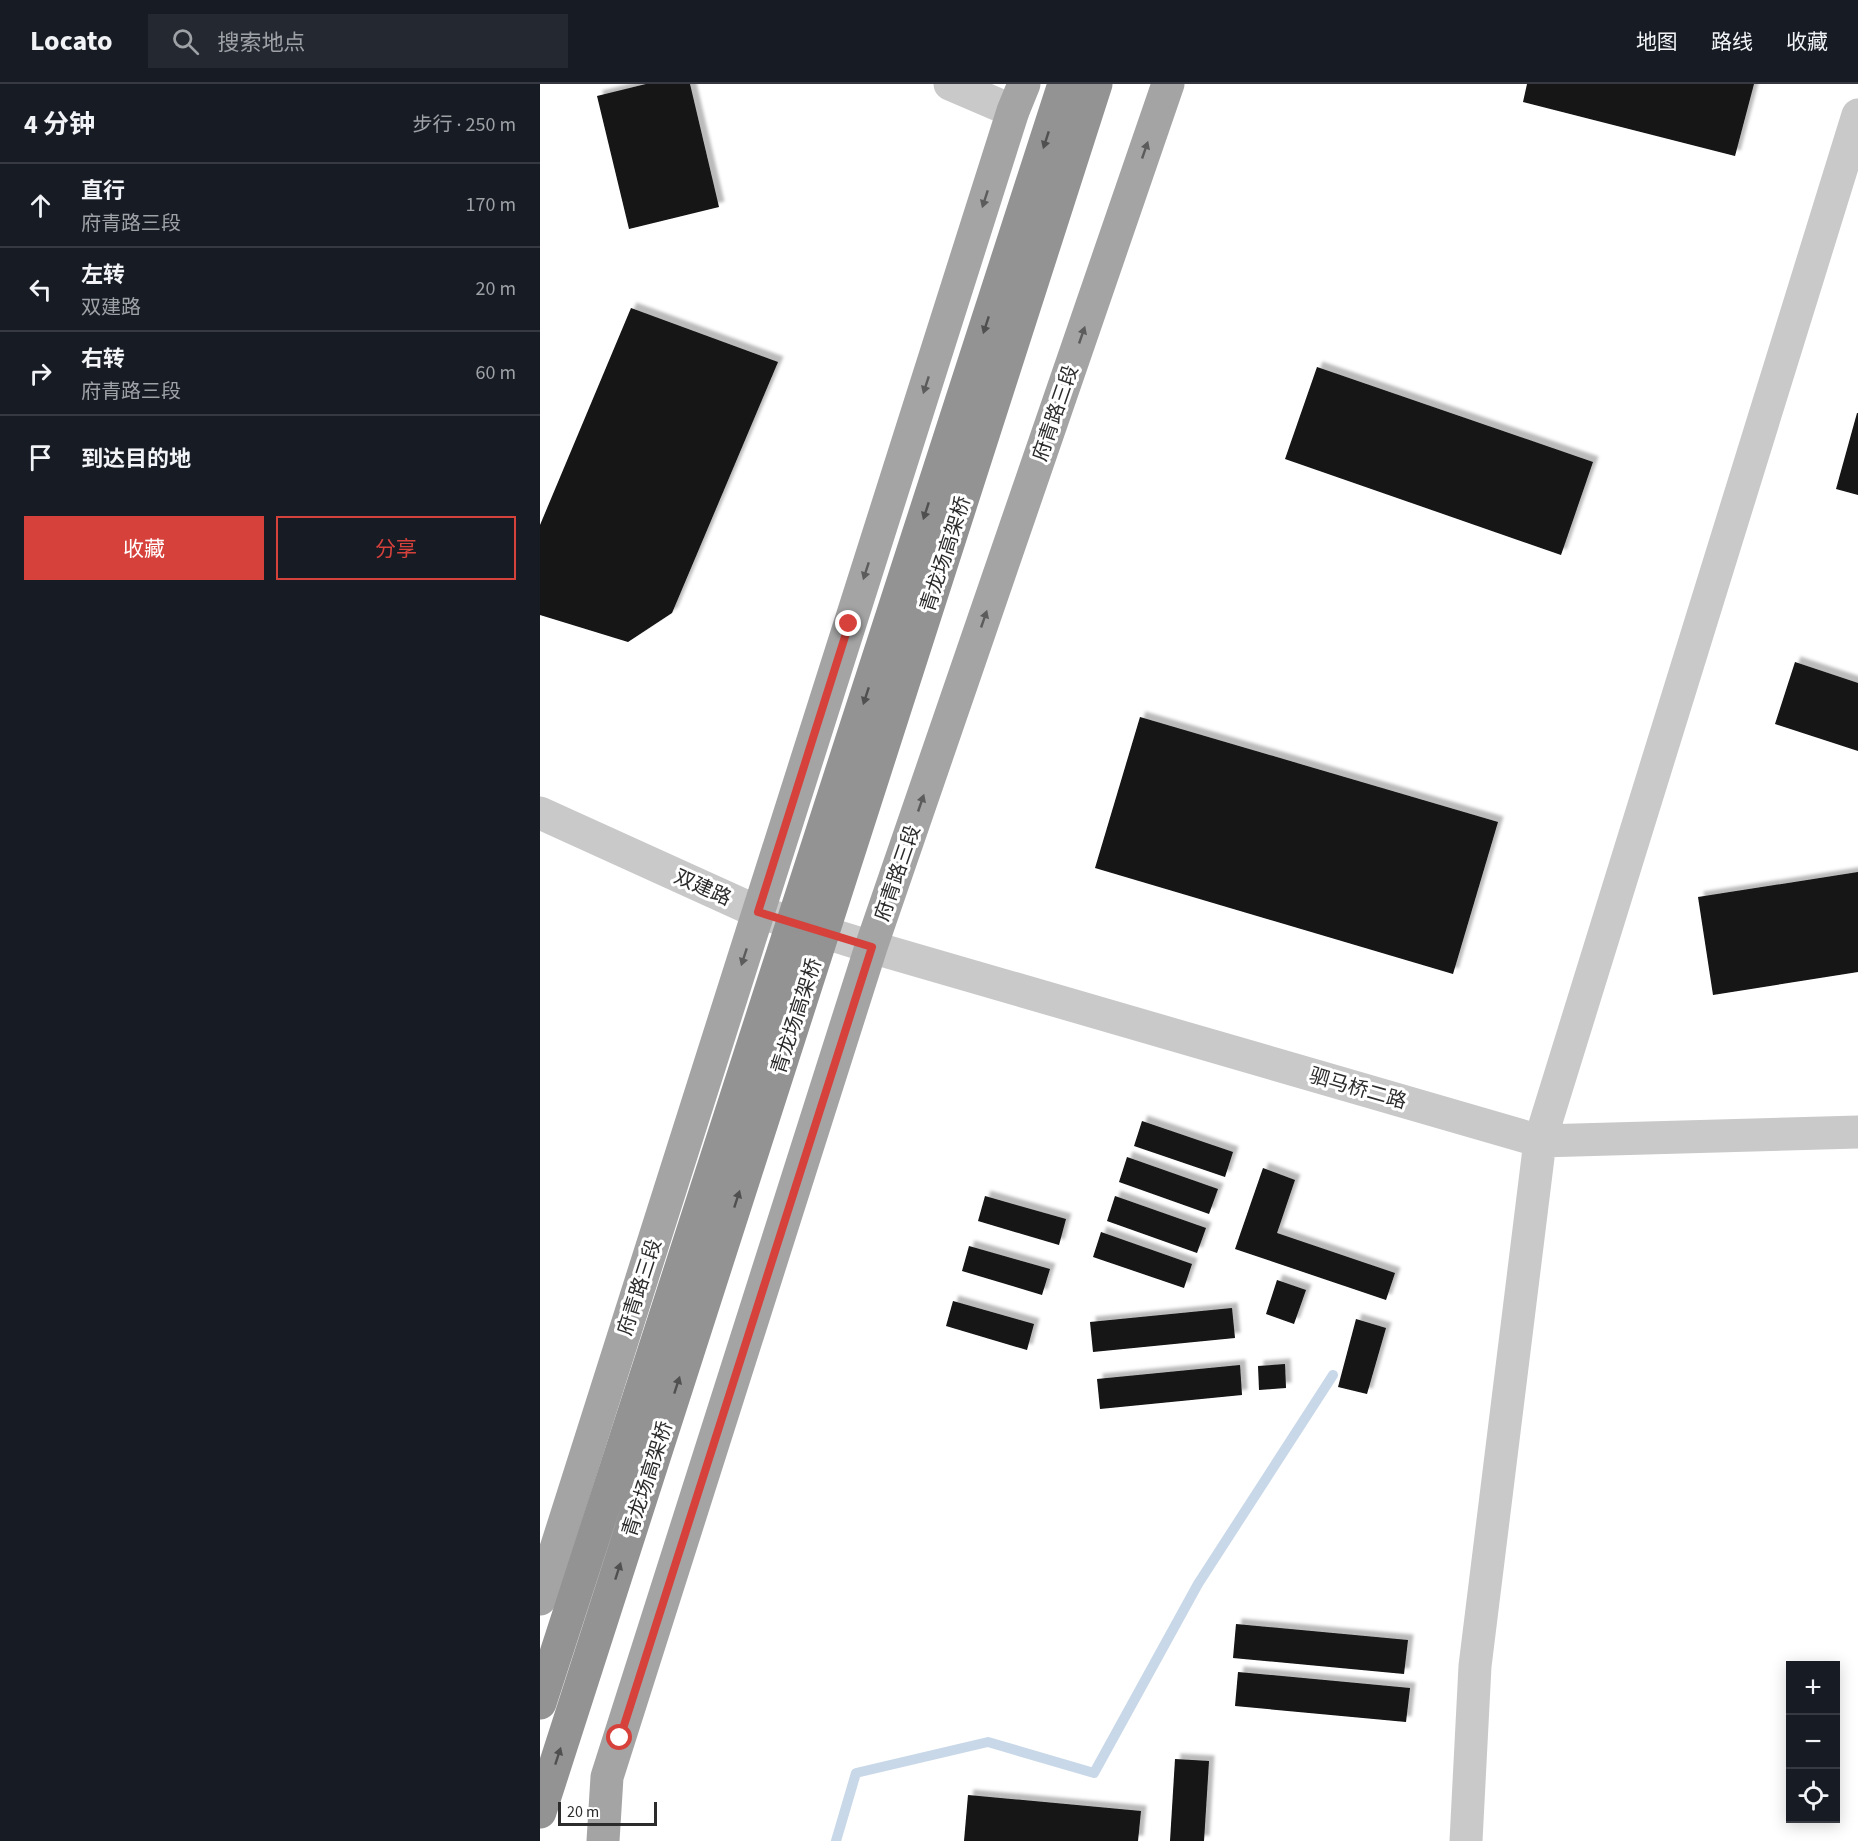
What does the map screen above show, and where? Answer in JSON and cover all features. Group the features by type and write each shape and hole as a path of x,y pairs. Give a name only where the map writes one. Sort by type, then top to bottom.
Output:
{"highway":[{"name":"青龙场高架桥","path":"540,1702 1064,84"},
{"name":"青龙场高架桥","path":"540,1812 1096,84"}],"main road":[{"name":"府青路三段","path":"603,1841 607,1777 872,947 1168,84"},
{"name":"府青路三段","path":"540,1599 1019,98"},
{"path":"586,1841 607,1777"}],"street":[{"path":"950,84 1019,98"},
{"path":"1466,1841 1474,1666 1540,1141 1858,115"},
{"name":"双建路","path":"540,813 758,912 872,947"},
{"name":"驷马桥二路","path":"872,947 1540,1141 1858,1132"}],"building":[{"path":"646,84 690,84 719,207 629,229 597,96"},
{"path":"1527,84 1754,84 1735,156 1523,102"},
{"path":"631,308 778,362 672,613 628,642 540,615 540,525"},
{"path":"1317,367 1593,462 1561,555 1285,459"},
{"path":"1858,413 1858,495 1836,489"},
{"path":"1795,662 1858,683 1858,751 1775,724"},
{"path":"1140,717 1498,822 1453,974 1095,868"},
{"path":"1858,872 1858,972 1713,995 1698,897"},
{"path":"1142,1121 1233,1152 1225,1177 1134,1146"},
{"path":"1127,1157 1218,1189 1209,1214 1119,1182"},
{"path":"1263,1168 1295,1180 1277,1233 1395,1273 1386,1300 1235,1249"},
{"path":"985,1196 1066,1219 1059,1245 978,1221"},
{"path":"1115,1196 1206,1228 1197,1253 1107,1221"},
{"path":"1101,1232 1192,1264 1184,1288 1093,1257"},
{"path":"969,1246 1050,1269 1042,1295 962,1271"},
{"path":"1277,1280 1306,1290 1294,1324 1266,1314"},
{"path":"953,1301 1034,1324 1027,1350 946,1326"},
{"path":"1232,1308 1235,1338 1093,1352 1090,1322"},
{"path":"1356,1319 1386,1328 1367,1394 1338,1387"},
{"path":"1285,1364 1286,1388 1259,1390 1258,1366"},
{"path":"1240,1365 1242,1395 1100,1409 1097,1379"},
{"path":"1236,1624 1408,1640 1404,1674 1233,1658"},
{"path":"1238,1672 1410,1688 1406,1722 1235,1706"},
{"path":"1175,1759 1209,1761 1204,1841 1170,1841"},
{"path":"968,1795 1141,1811 1138,1841 964,1841"}],"waterway":[{"path":"836,1841 856,1773 988,1742 1094,1773 1198,1584 1333,1375"}],"route":[{"path":"620,1738 872,947 758,912 849,624"}]}
